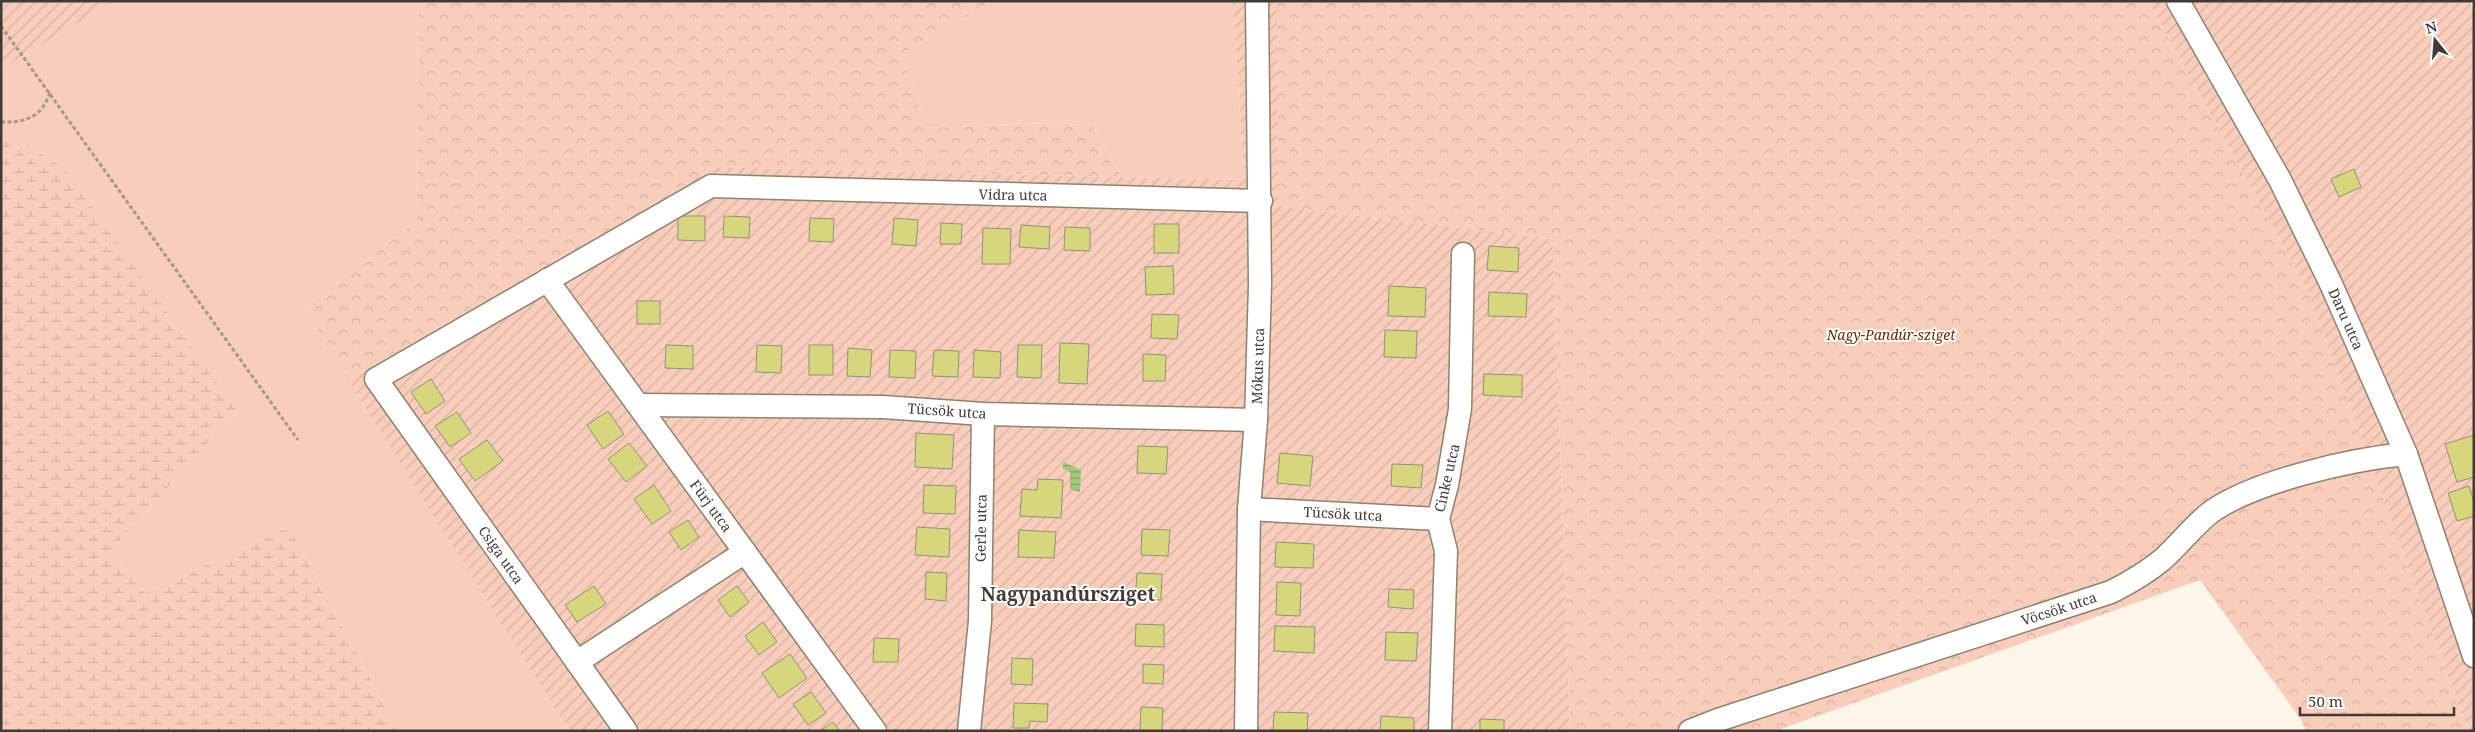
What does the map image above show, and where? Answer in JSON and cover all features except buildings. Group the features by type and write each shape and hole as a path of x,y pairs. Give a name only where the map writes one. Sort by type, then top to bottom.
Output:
{"street":[{"name":"Mókus utca","path":"1246,731 1249,509 1256,420 1261,201 1257,1"},
{"name":"Daru utca","path":"2178,1 2280,180 2331,284 2406,454 2474,656"},
{"name":"Vidra utca","path":"376,379 711,186 764,189 1261,201"},
{"name":"Cinke utca","path":"1440,731 1446,551 1438,519 1447,485 1460,409 1463,254"},
{"name":"Fürj utca","path":"547,280 875,731"},
{"name":"Csiga utca","path":"376,379 626,731"},
{"name":"Tücsök utca","path":"638,405 883,406 983,414 1256,420"},
{"name":"Gerle utca","path":"969,731 980,621 983,414"},
{"name":"Vöcsök utca","path":"1690,731 1718,720 2110,592 2133,581 2161,561 2210,513 2233,499 2299,475 2376,456 2406,454"},
{"name":"Tücsök utca","path":"1249,509 1438,519"},
{"path":"577,662 745,552"}],"path":[{"path":"1,26 298,440"},
{"path":"1,122 24,121 38,114 46,105 50,92"}],"green space":[{"path":"1,1 114,1 1,70"},
{"path":"114,1 419,1 417,221 304,308 569,731 398,731 289,527 145,593 110,552 237,410 1,129 1,70"},
{"path":"419,1 993,1 902,54 927,128 1090,121 1122,177 715,167 348,380 304,308 417,221"},
{"path":"993,1 1233,1 1244,180 1122,177 1090,121 927,128 902,54"},
{"path":"1233,1 1277,1 1278,206 1553,239 1570,731 569,731 348,380 715,167 1244,180"},
{"name":"Nagy-Pandúr-sziget","path":"1277,1 2148,1 2307,289 2468,731 2306,731 2300,718 2200,580 1775,731 1570,731 1553,239 1278,206"},
{"path":"2148,1 2470,1 2474,13 2474,731 2468,731 2307,289"},
{"path":"1,129 65,169 237,410 110,552 145,593 289,527 398,731 1,731"}],"shaded area":[{"path":"1064,462 1081,470 1080,492 1070,489 1070,472 1062,468"}],"district":[{"name":"Nagypandúrsziget","path":"1068,594"}]}
